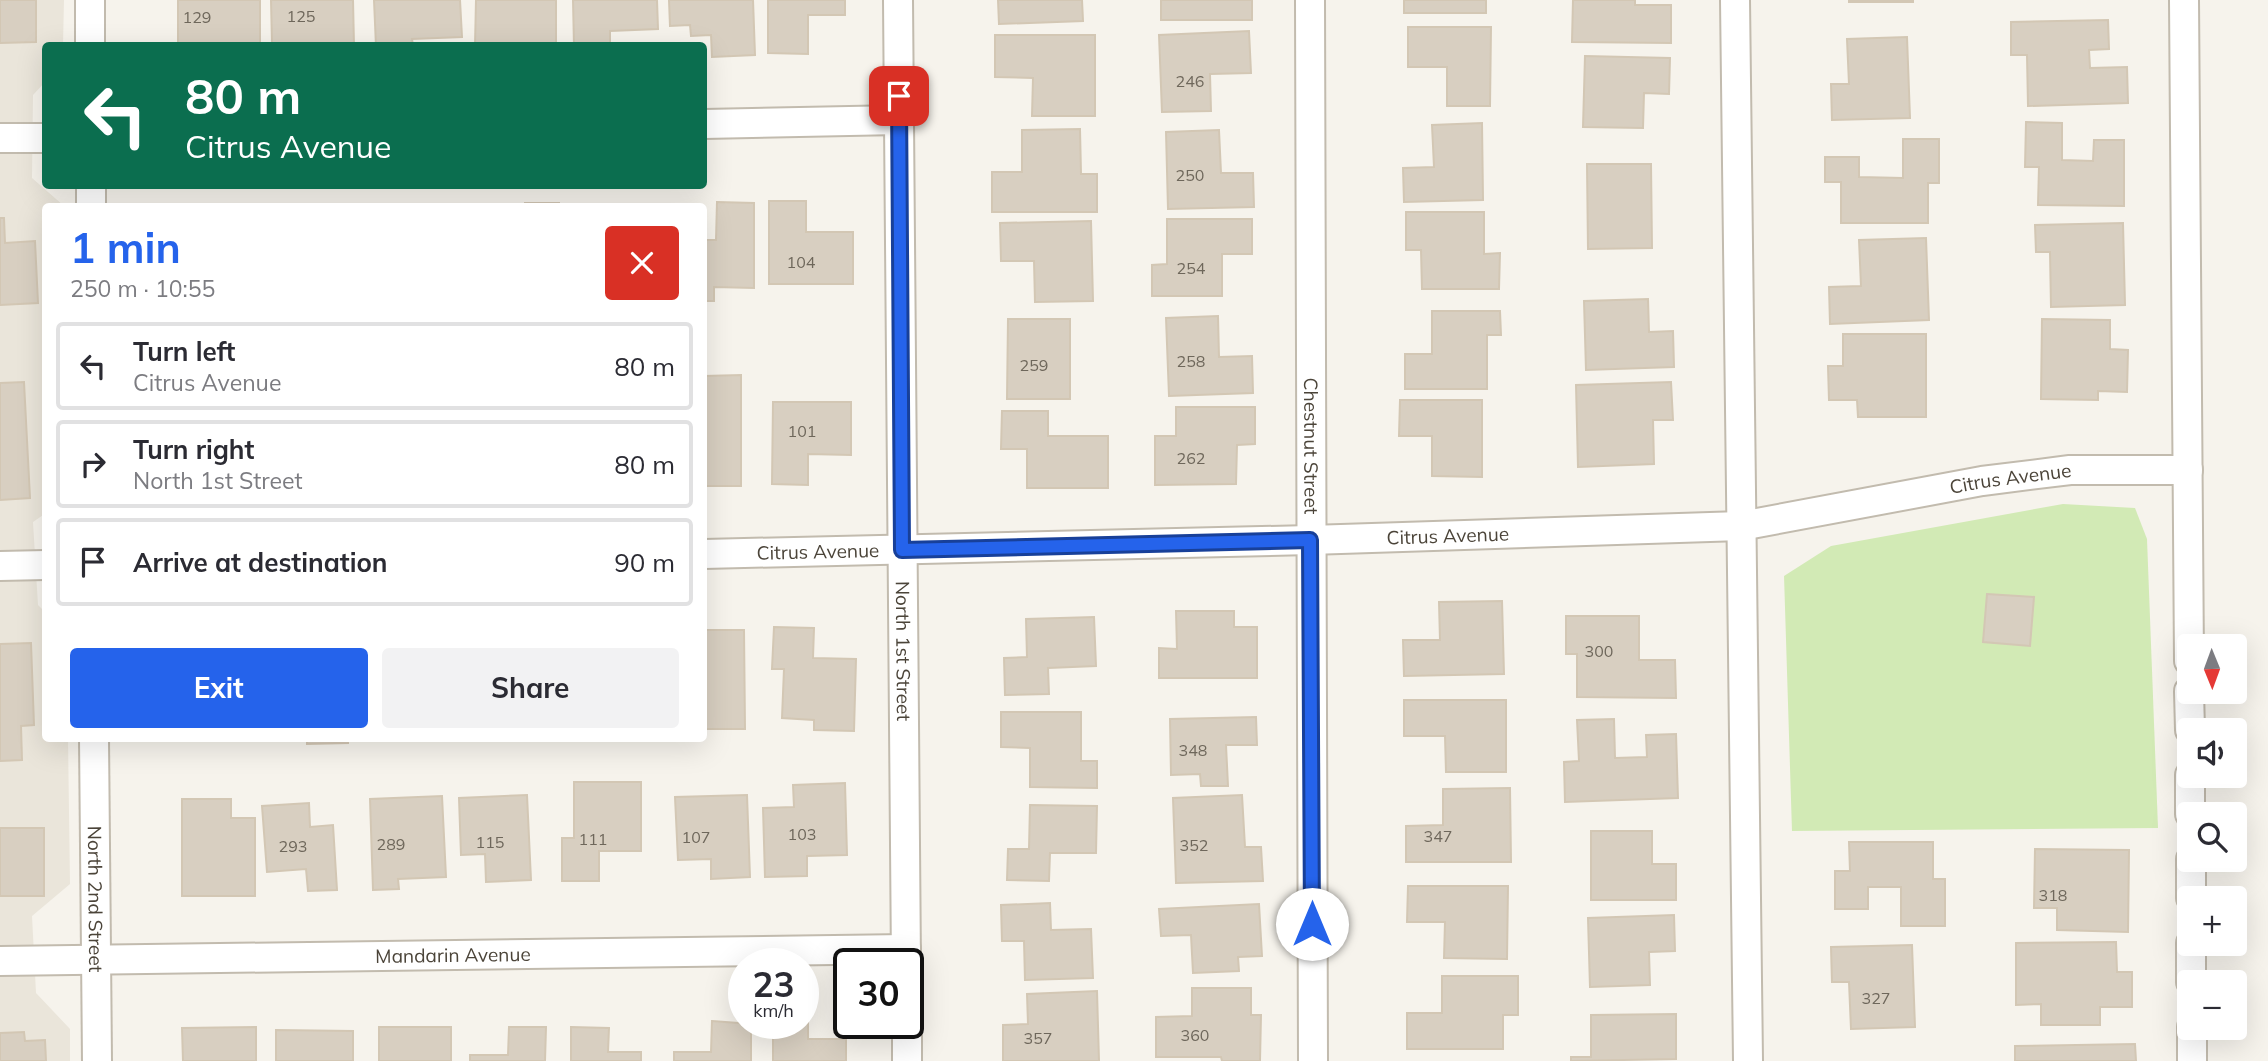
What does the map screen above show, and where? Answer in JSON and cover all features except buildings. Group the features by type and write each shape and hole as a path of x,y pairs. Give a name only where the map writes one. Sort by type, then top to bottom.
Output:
{"street":[{"path":"90,0 90,42"},
{"name":"North 1st Street","path":"898,0 906,948"},
{"name":"Chestnut Street","path":"1310,0 1313,1061"},
{"path":"1735,0 1748,1061"},
{"path":"2184,0 2189,634"},
{"path":"707,124 899,120"},
{"path":"0,138 42,138"},
{"name":"Citrus Avenue","path":"707,554 1310,540 1741,526 1982,481 2070,470 2188,470"},
{"path":"0,566 42,565"},
{"name":"North 2nd Street","path":"94,742 97,1061"},
{"name":"Mandarin Avenue","path":"0,961 833,957"},
{"path":"907,1039 907,1061"},
{"path":"2192,1040 2192,1061"}],"shaded area":[{"path":"0,0 64,0 63,42 42,42 42,85 33,95 32,178 61,203 42,203 42,516 33,522 38,605 42,609 42,742 68,742 70,884 32,916 36,993 70,1029 70,1061 0,1061"}],"green space":[{"path":"2063,504 2135,508 2147,539 2158,828 1792,831 1784,576 1831,546"}],"route":[{"path":"899,96 902,550 1310,540 1312,924"}]}
